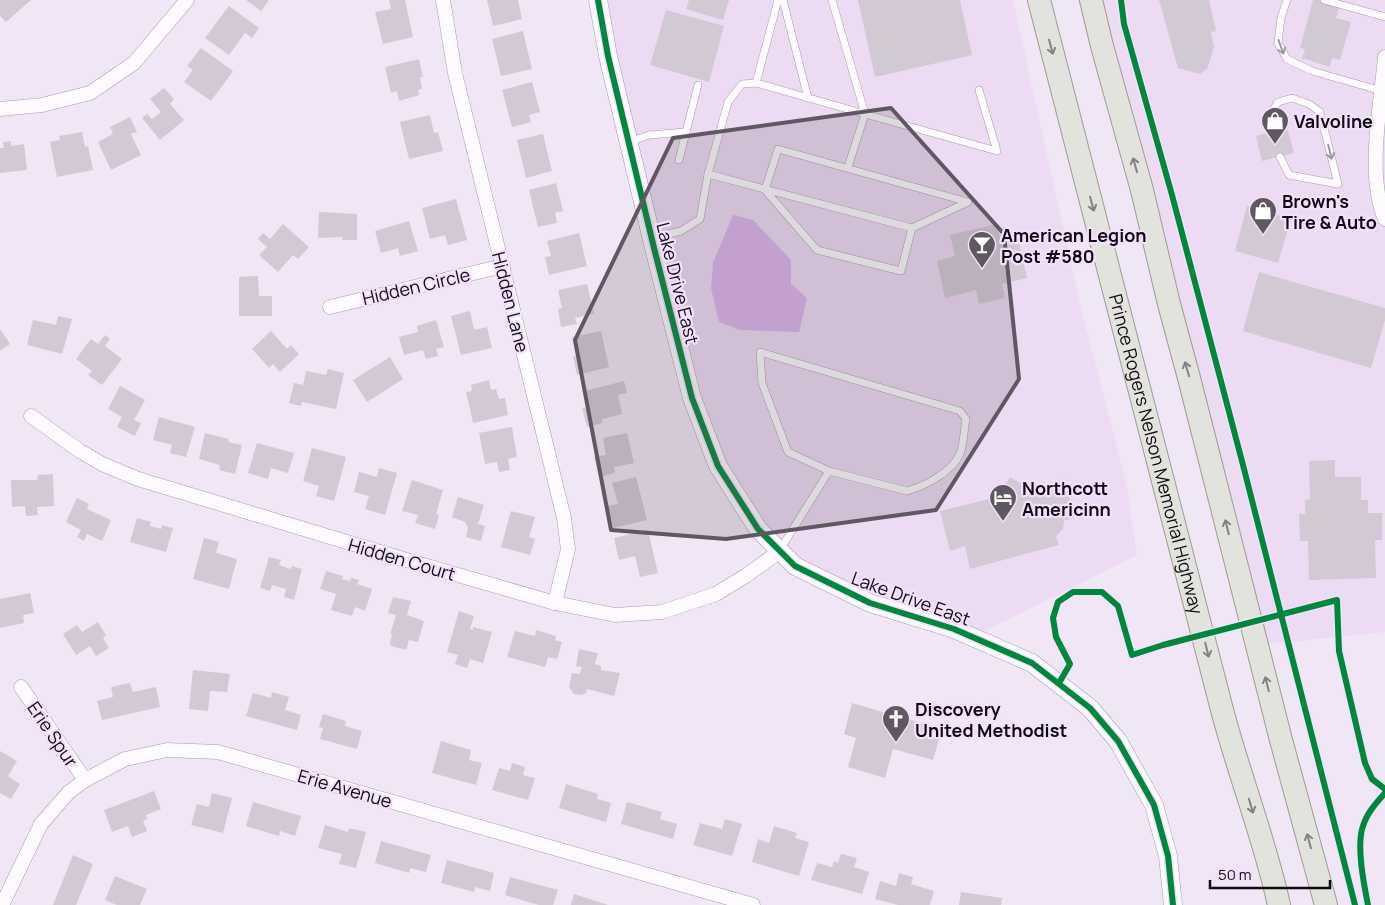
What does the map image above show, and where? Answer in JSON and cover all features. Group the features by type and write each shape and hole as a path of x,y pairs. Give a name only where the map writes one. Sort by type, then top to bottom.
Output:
{"main road":[{"name":"Prince Rogers Nelson Memorial Highway","path":"1039,0 1226,724 1272,875 1279,905"},
{"path":"1091,0 1142,190 1169,304 1192,387 1281,740 1326,905"},
{"path":"1099,0 1102,46"}],"street":[{"path":"0,109 42,105 90,93 134,64 186,0"},
{"name":"Hidden Lane","path":"443,0 455,73 564,518 568,549 555,603"},
{"name":"Lake Drive East","path":"598,0 608,56 628,142 692,398 718,466 758,529 795,566 870,603 954,629 1032,663 1090,708 1118,741 1154,805 1168,856 1173,905"},
{"path":"1385,57 1376,180 1385,219"},
{"name":"Hidden Circle","path":"330,307 503,266"},
{"name":"Hidden Court","path":"31,416 80,451 102,464 138,479 555,603 615,615 662,612 716,594 747,575 780,551"},
{"name":"Erie Spur","path":"21,687 85,780"},
{"name":"Erie Avenue","path":"2,905 41,824 69,792 85,780 125,759 167,750 218,752 753,905"}],"lane":[{"path":"756,83 778,0"},
{"path":"783,0 808,98"},
{"path":"832,0 865,114 848,167"},
{"path":"1287,0 1281,18 1278,43 1287,59 1312,71 1382,90"},
{"path":"1324,0 1385,16"},
{"path":"651,238 681,231 700,219 708,174 728,102 742,84 756,83 997,151 979,90"},
{"path":"679,160 698,86"},
{"path":"1272,132 1273,110 1278,102 1292,98 1308,104 1320,112 1338,184 1289,175 1280,157"},
{"path":"628,142 649,135 686,132"},
{"path":"708,174 765,190 912,228 968,202 778,149 765,190"},
{"path":"765,190 817,250 901,271 912,228"},
{"path":"760,352 960,410 966,419 960,454 946,471 920,487 907,491 829,471 788,452 762,383 760,352"},
{"path":"780,551 829,471"}],"highlighted area":[{"path":"891,108 1004,234 1019,379 936,510 726,539 611,530 575,340 673,138"}],"shaded area":[{"path":"598,0 1013,0 1079,300 1126,482 1137,555 972,637 793,564 743,504 691,393"},
{"path":"1095,0 1385,0 1385,632 1257,645"},
{"path":"733,215 753,220 791,260 791,284 807,298 799,332 740,330 719,322 711,288 713,263"}],"building":[{"path":"0,0 31,0 6,22 0,16"},
{"path":"246,0 269,0 261,11"},
{"path":"389,0 405,0 413,37 383,44 375,12 391,9"},
{"path":"487,0 518,0 522,19 493,26"},
{"path":"689,0 729,0 723,20 686,9"},
{"path":"858,0 960,0 972,55 875,77"},
{"path":"1159,0 1209,0 1216,31 1211,32 1214,47 1207,69 1200,74 1178,68"},
{"path":"1313,0 1341,0 1336,18 1351,22 1340,60 1332,58 1330,67 1302,58 1305,49 1300,48"},
{"path":"229,6 259,28 252,38 245,33 229,55 205,38"},
{"path":"666,10 724,26 709,82 650,65"},
{"path":"523,31 532,69 501,76 492,39"},
{"path":"201,48 233,71 211,101 184,82 193,70 187,66"},
{"path":"419,59 423,77 420,77 422,89 418,90 419,95 399,101 397,91 391,93 385,67"},
{"path":"532,82 540,112 529,115 531,122 512,127 502,90"},
{"path":"164,88 174,99 170,104 184,120 160,140 142,118 147,114 152,119 161,112 150,99"},
{"path":"430,115 434,133 438,132 443,151 409,159 400,122"},
{"path":"130,117 137,132 131,134 141,155 111,170 98,142 113,134 110,127"},
{"name":"Valvoline","path":"1287,128 1294,153 1262,161 1256,136"},
{"path":"82,132 85,147 88,146 93,170 57,177 50,142 60,140 59,136"},
{"path":"543,134 552,171 526,178 517,140"},
{"path":"11,141 11,146 24,144 27,170 0,173 0,148 4,148 3,142"},
{"path":"556,183 563,211 555,213 557,223 538,227 529,190"},
{"path":"456,199 467,240 448,245 445,235 430,239 422,208"},
{"name":"Brown's Tire & Auto","path":"1247,206 1291,219 1278,263 1235,251"},
{"path":"319,212 357,214 357,240 342,240 343,237 318,238"},
{"path":"409,221 418,251 400,256 398,248 381,253 375,231"},
{"path":"283,224 309,247 298,259 293,255 278,272 259,255 267,247 258,239 263,233 270,239"},
{"name":"American Legion Post #580","path":"997,224 1002,246 1019,242 1027,278 1002,284 1005,298 979,304 976,290 945,298 937,261 955,256 950,235"},
{"path":"579,233 587,266 549,275 545,257 551,256 547,241"},
{"path":"1259,272 1385,308 1385,320 1371,368 1243,331"},
{"path":"258,276 259,296 272,296 272,316 239,316 239,277"},
{"path":"587,284 594,314 575,318 577,324 561,327 558,309 562,308 558,290"},
{"path":"470,311 474,330 487,327 492,348 461,355 451,316"},
{"path":"58,316 72,319 62,354 27,345 33,320 56,325"},
{"path":"436,320 444,347 436,349 438,356 426,359 423,350 404,355 399,337 418,332 417,326"},
{"path":"0,329 10,344 0,351"},
{"path":"271,331 287,349 291,345 299,354 280,372 273,364 269,368 252,349"},
{"path":"601,331 609,367 577,375 573,357 576,356 572,337"},
{"path":"105,335 110,339 105,346 122,359 102,385 88,375 92,371 76,359 91,339 98,344"},
{"path":"390,357 403,379 367,402 353,380"},
{"path":"328,369 344,373 336,409 302,402 301,406 289,403 294,383 303,385 306,371 326,375"},
{"path":"489,380 491,390 496,389 499,399 505,398 508,415 473,423 466,392 472,391 471,385"},
{"path":"624,381 627,393 618,395 622,414 602,419 602,423 587,427 582,408 588,407 585,391"},
{"path":"120,386 145,400 134,420 141,423 135,436 117,427 122,417 108,409"},
{"path":"159,417 195,427 186,457 170,453 172,445 153,440"},
{"path":"512,427 517,457 508,459 510,470 499,472 497,462 485,464 479,433"},
{"path":"205,433 229,439 228,442 242,445 235,474 219,470 220,465 199,459"},
{"path":"627,433 634,463 614,467 615,473 599,477 594,457 606,455 603,438"},
{"path":"257,443 294,453 288,473 271,468 268,479 248,473"},
{"path":"312,448 346,457 334,501 316,496 319,486 303,481"},
{"path":"1335,460 1335,477 1361,477 1361,500 1368,500 1368,513 1382,513 1382,540 1375,540 1376,578 1309,580 1308,541 1300,541 1299,514 1305,514 1305,500 1310,499 1309,461"},
{"path":"379,468 397,473 385,515 365,509 369,496 354,492 359,472 377,477"},
{"path":"53,474 54,506 37,507 38,515 26,516 25,506 12,507 11,480 37,480 38,475"},
{"path":"636,477 647,520 613,528 608,506 618,504 612,483"},
{"name":"Northcott Americinn","path":"1010,477 1030,489 1064,479 1075,518 1064,520 1063,529 1056,536 1059,545 970,569 965,546 950,551 940,511 998,497"},
{"path":"412,480 443,490 436,514 439,515 435,529 415,523 418,515 402,511"},
{"path":"458,497 484,505 478,524 485,526 481,541 466,537 468,527 465,522 452,517"},
{"path":"77,498 89,504 87,509 111,520 102,541 87,534 84,541 77,537 81,530 66,522"},
{"path":"511,511 535,517 529,537 535,539 530,555 501,547"},
{"path":"137,518 151,522 150,526 161,529 162,525 173,528 166,552 130,542"},
{"path":"648,530 658,573 640,577 635,556 619,560 614,538"},
{"path":"204,538 219,542 216,553 237,559 229,589 193,579"},
{"path":"269,557 281,560 279,565 291,569 292,566 302,569 294,600 284,597 286,589 272,585 270,591 260,588"},
{"path":"326,571 343,576 342,579 350,581 351,578 359,580 357,584 372,589 365,611 355,607 352,616 331,610 336,594 320,589"},
{"path":"30,593 34,613 23,615 24,623 0,628 0,599"},
{"path":"393,597 411,601 407,615 424,621 418,642 409,640 406,650 391,646 390,643 392,634 390,634 396,615 388,613"},
{"path":"459,611 474,616 470,629 473,630 473,627 492,632 483,663 470,659 467,668 455,664 458,655 447,652"},
{"path":"98,622 106,635 103,638 109,648 96,656 90,646 76,655 63,634 77,625 82,632"},
{"path":"536,630 556,636 555,640 562,642 557,659 548,657 545,667 507,657 515,631 535,636"},
{"path":"579,649 598,653 595,664 601,666 601,670 620,673 614,696 587,689 586,693 582,695 574,694 569,687 572,673 580,674 582,667 576,666"},
{"path":"193,670 230,674 227,692 210,691 208,711 189,709"},
{"path":"130,683 133,692 156,687 160,707 102,720 97,701 113,697 111,687"},
{"path":"272,692 289,697 285,710 301,715 297,730 246,716 253,693 271,698"},
{"name":"Discovery United Methodist","path":"852,703 942,729 933,760 893,749 885,778 848,767 856,738 844,734"},
{"path":"323,714 346,721 345,726 362,731 357,749 320,739 323,728 319,727"},
{"path":"441,741 471,750 469,760 482,763 476,785 432,773"},
{"path":"0,751 17,761 8,776 20,784 11,799 0,793"},
{"path":"512,763 525,767 523,775 535,778 528,800 492,790 499,768 510,771"},
{"path":"566,784 598,794 597,799 611,803 606,822 559,808"},
{"path":"154,791 161,809 146,815 147,819 143,821 147,831 132,837 128,826 112,832 104,810"},
{"path":"212,793 232,798 223,833 191,825 197,804 209,807"},
{"path":"253,802 301,816 295,836 280,831 279,836 246,826"},
{"path":"627,802 662,812 660,819 677,824 673,839 621,824"},
{"path":"725,819 742,824 732,856 693,845 700,823 722,829"},
{"path":"325,825 348,832 349,828 366,832 356,868 339,864 342,854 318,848"},
{"path":"774,826 797,833 795,838 809,842 799,876 752,862 758,839 769,843"},
{"path":"381,841 431,855 426,872 410,868 409,873 375,863"},
{"path":"841,854 857,858 854,867 869,872 862,894 811,880 817,863 832,867 834,861 838,863"},
{"path":"73,855 93,864 76,905 53,905"},
{"path":"447,860 494,873 490,891 475,887 474,892 441,883"},
{"path":"899,873 913,877 911,884 934,891 930,905 898,905 875,899 880,881 896,886"},
{"path":"115,876 147,889 140,905 117,905 105,900"},
{"path":"510,877 558,890 553,905 539,905 505,895"},
{"path":"961,892 1002,898 1001,905 959,905"},
{"path":"574,894 608,905 571,905"}],"cycle path":[{"path":"598,0 608,56 692,398 718,466 758,529 795,566 870,603 954,629 1032,663 1090,708 1118,741 1154,805 1168,856 1173,905"},
{"path":"1121,0 1124,24 1172,195 1243,465 1355,905"},
{"path":"1059,683 1070,664 1056,637 1053,618 1058,602 1073,592 1102,592 1118,606 1132,655 1163,645 1337,600 1339,651 1365,763 1372,779 1385,789"},
{"path":"1368,905 1361,865 1361,834 1369,812 1385,793"}],"place":[{"name":"Valvoline","path":"1275,145"},
{"name":"Brown's Tire & Auto","path":"1263,235"},
{"name":"American Legion Post #580","path":"982,269"},
{"name":"Northcott Americinn","path":"1003,522"},
{"name":"Discovery United Methodist","path":"896,743"}]}
